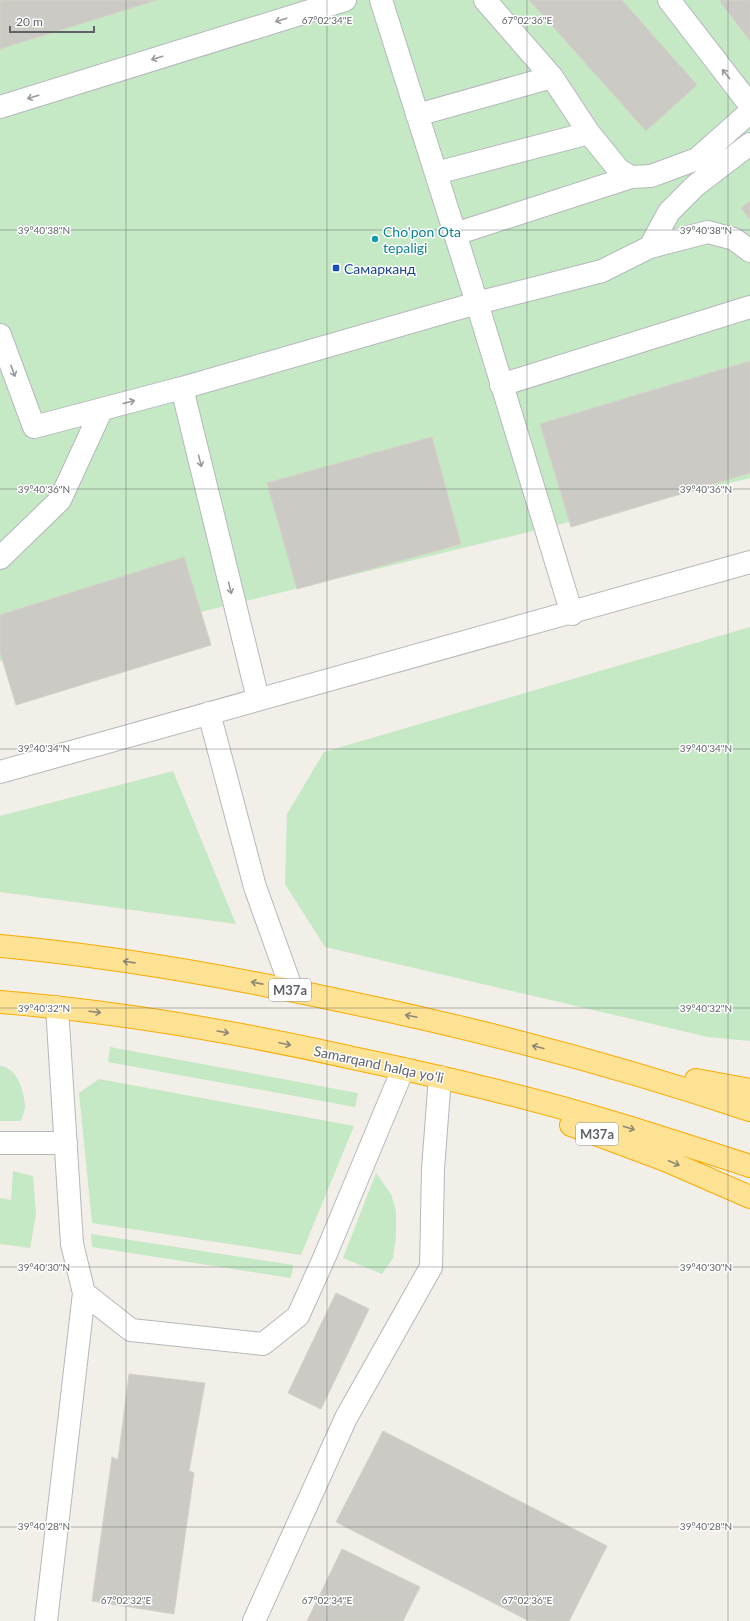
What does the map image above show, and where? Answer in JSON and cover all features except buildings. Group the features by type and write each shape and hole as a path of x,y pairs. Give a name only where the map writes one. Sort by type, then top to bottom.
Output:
{"highway":[{"name":"M37a","path":"0,946 93,956 159,966 292,990 429,1020 575,1056 750,1110"},
{"name":"Samarqand halqa yoʻli","path":"0,1002 57,1007 152,1019 247,1036 440,1077 584,1114 750,1166"},
{"path":"575,1056 750,1090"},
{"name":"M37a","path":"440,1077 659,1157 750,1197"}],"lane":[{"path":"0,107 345,0"},
{"path":"381,0 477,303 572,614"},
{"path":"485,0 552,77 590,133 619,170 631,177"},
{"path":"669,0 750,105"},
{"path":"417,115 552,77"},
{"path":"455,234 631,177 651,176 697,159 750,112"},
{"path":"436,173 590,133"},
{"path":"650,247 669,212 695,186 750,144"},
{"path":"0,335 34,427 182,388 477,303 602,271 650,247 708,232 734,239 750,250"},
{"path":"502,385 750,307"},
{"path":"182,388 258,699"},
{"path":"0,558 60,500 102,409"},
{"path":"0,772 258,699 572,614 750,562"},
{"path":"209,713 256,887 292,990"},
{"path":"46,1621 84,1294 72,1244 57,1007"},
{"path":"84,1294 131,1330 263,1344 298,1316 325,1256 403,1069"},
{"path":"254,1621 346,1418 432,1267 433,1169 440,1077"},
{"path":"0,1143 66,1143"}],"green space":[{"name":"Cho'pon Ota tepaligi","path":"0,0 750,0 750,478 0,661"},
{"path":"750,627 750,1041 708,1037 325,947 285,884 287,814 324,752"},
{"path":"173,771 236,924 0,892 0,816"},
{"path":"110,1047 358,1093 355,1107 108,1062"},
{"path":"0,1066 6,1067 15,1075 21,1087 25,1106 21,1121 0,1121"},
{"path":"99,1079 354,1126 301,1255 92,1223 79,1093"},
{"path":"13,1171 33,1176 36,1214 30,1248 0,1244 0,1198 11,1200"},
{"path":"376,1173 391,1194 396,1211 396,1236 393,1258 382,1274 343,1258"},
{"path":"91,1234 293,1265 291,1278 92,1247"}],"place":[{"name":"Cho'pon Ota tepaligi","path":"375,239"},
{"name":"Самарканд","path":"336,268"}]}
